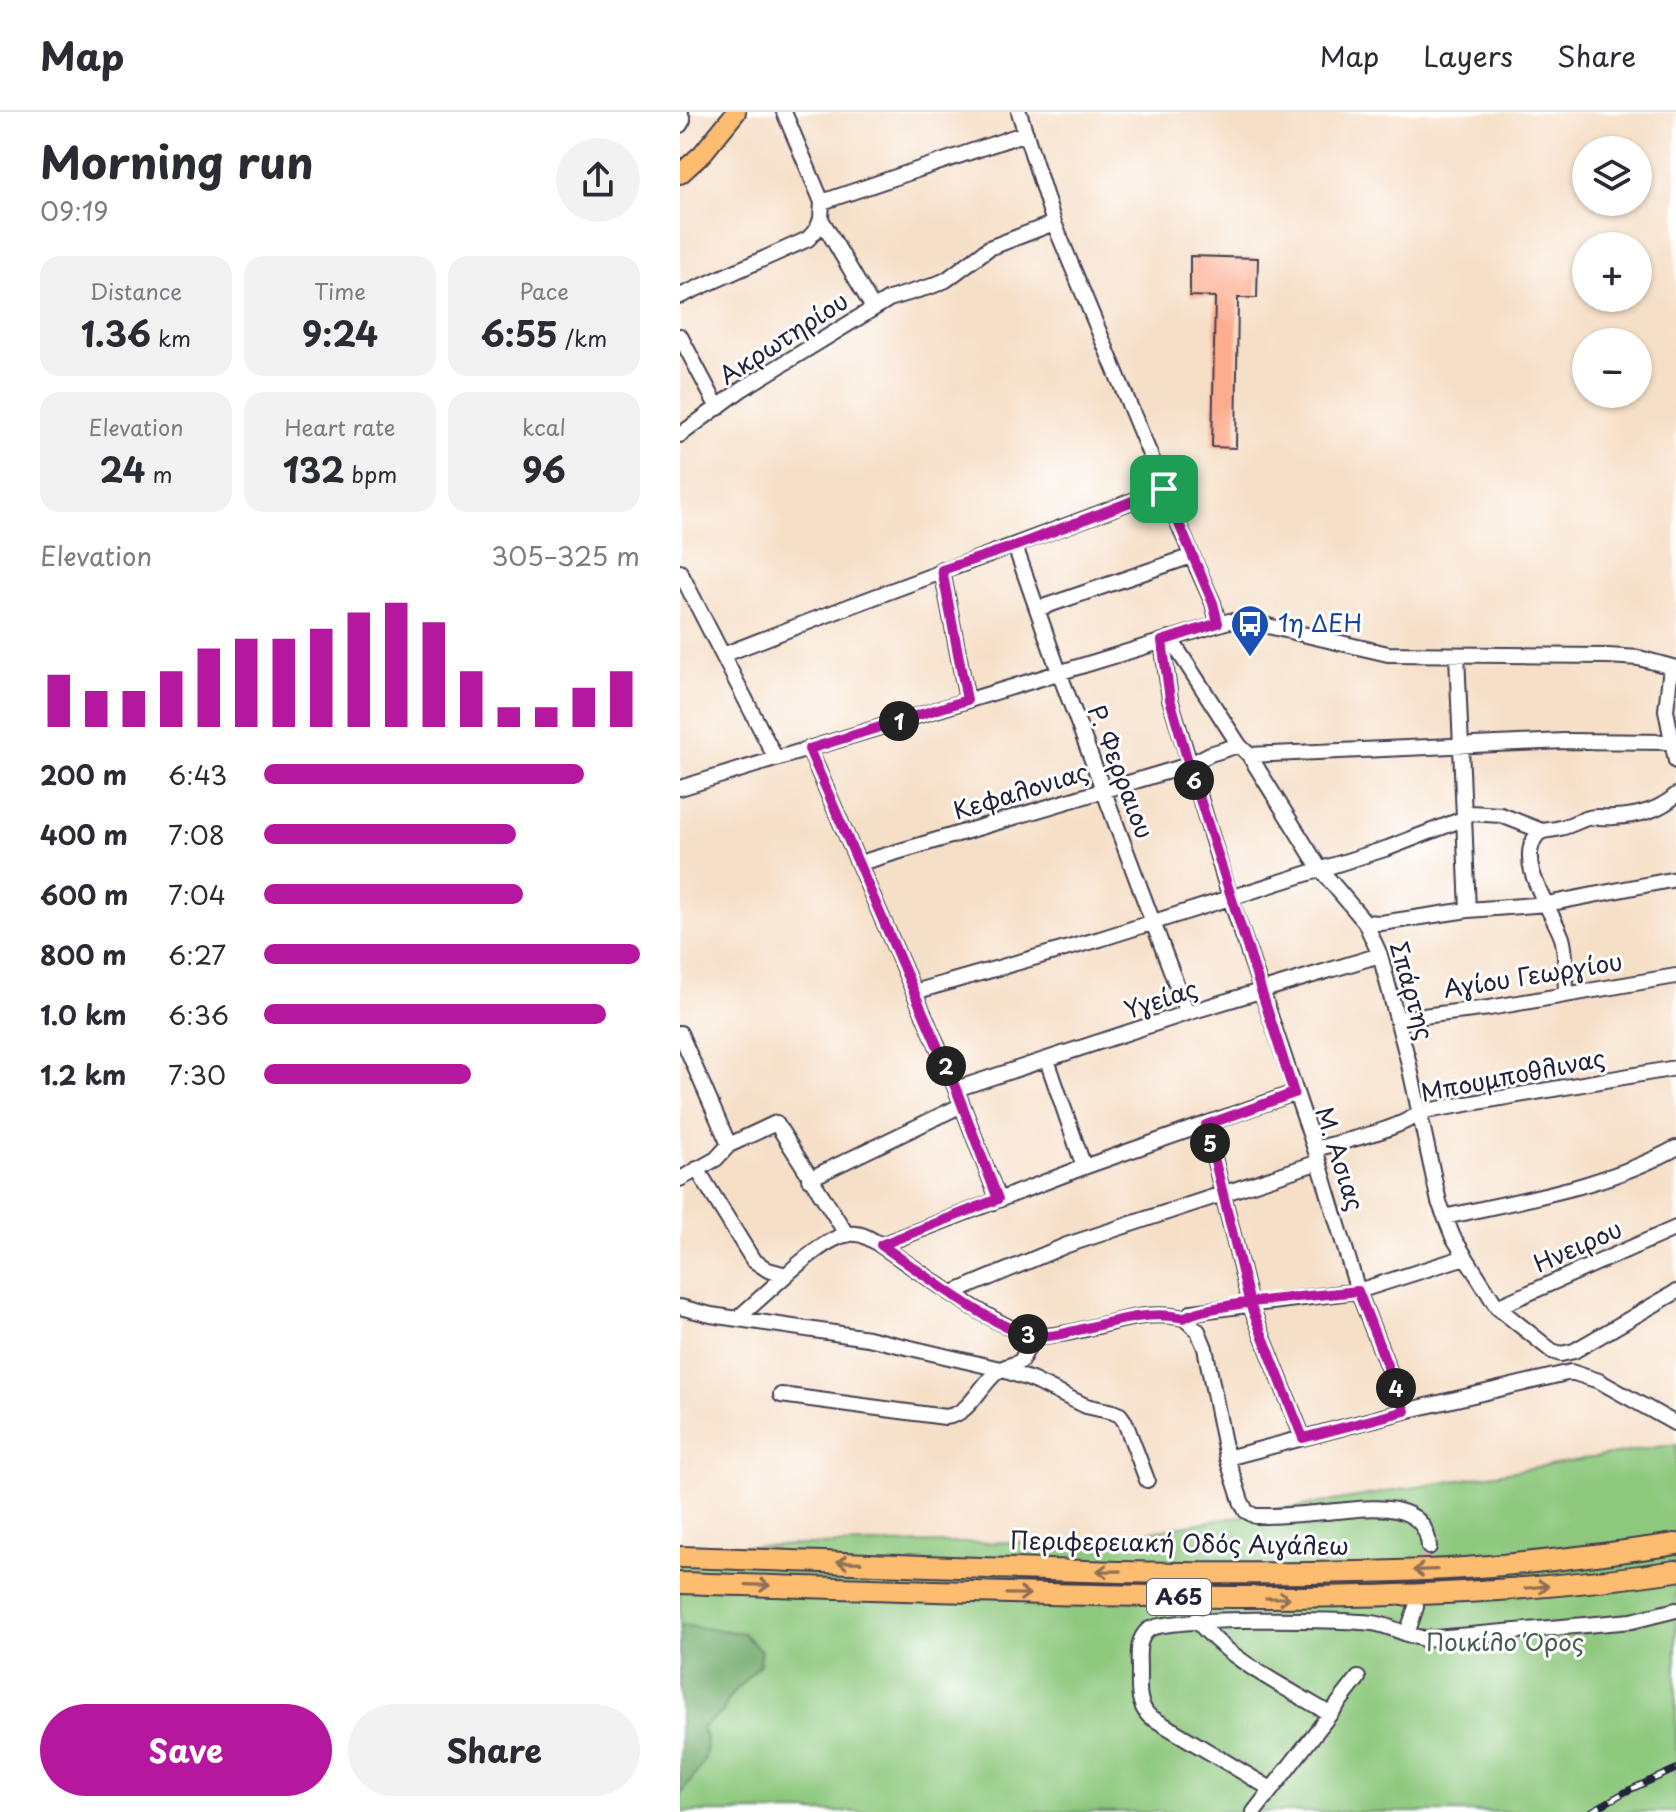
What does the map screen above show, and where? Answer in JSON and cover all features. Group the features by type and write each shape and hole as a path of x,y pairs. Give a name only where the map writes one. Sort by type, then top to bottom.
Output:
{"highway":[{"name":"Περιφερειακή Οδός Αιγάλεω","path":"680,1557 1064,1570 1326,1572 1503,1565 1676,1544"},
{"name":"Α65","path":"680,1583 996,1594 1343,1598 1479,1593 1618,1580 1676,1571"}],"main road":[{"path":"680,174 702,154 736,112"}],"street":[{"path":"680,112 683,120 680,125"},
{"path":"680,296 808,239 817,229 822,202 784,112"},
{"path":"1019,112 1054,223 1213,603 1218,623"},
{"path":"822,202 1026,133"},
{"path":"821,219 873,308"},
{"name":"Ακρωτηρίου","path":"680,435 742,389 873,308 889,299 946,280 989,248 1054,223"},
{"path":"680,336 718,408"},
{"path":"723,655 942,570 1015,546 1164,489"},
{"name":"Ρ. Φερραιου","path":"1015,546 1187,1013"},
{"path":"1037,609 1192,556"},
{"path":"942,570 967,700"},
{"path":"680,572 687,603 723,655 776,759"},
{"path":"680,788 1218,623 1240,621 1388,654 1639,658 1674,668 1666,710 1676,761"},
{"name":"Σπάρτης","path":"1166,639 1244,750 1320,869 1365,922 1380,955 1398,1019 1433,1182 1445,1217 1465,1257 1497,1307 1552,1351 1561,1354 1574,1351 1676,1292"},
{"name":"Μ. Ασιας","path":"1166,639 1170,699 1189,765 1358,1291 1405,1411"},
{"path":"1457,655 1468,910"},
{"name":"Κεφαλονιας","path":"860,863 1189,765 1210,754 1244,750 1564,741 1670,742"},
{"path":"809,749 956,1089 998,1199"},
{"path":"914,992 1100,939 1388,848 1463,819 1470,813 1501,815 1542,831 1557,830 1590,818 1640,814 1658,808 1676,795"},
{"path":"1542,831 1532,845 1532,872 1562,939 1566,993"},
{"path":"1365,922 1381,923 1468,910 1547,904 1676,879"},
{"name":"Υγείας","path":"956,1089 1187,1013 1380,955"},
{"name":"Αγίου Γεωργίου","path":"1398,1019 1489,1008 1676,976"},
{"path":"680,1033 729,1145"},
{"path":"1047,1060 1084,1167"},
{"path":"680,1073 696,1067"},
{"name":"Μπουμποθλινας","path":"953,1293 1067,1245 1221,1196 1413,1118 1420,1112 1676,1068"},
{"path":"881,1245 1084,1167 1294,1093"},
{"path":"809,1179 962,1105"},
{"path":"680,1179 716,1159 729,1145 776,1123 847,1235"},
{"path":"1206,1125 1250,1304 1303,1438"},
{"path":"1445,1217 1582,1187 1651,1162 1676,1148"},
{"path":"697,1169 753,1260 768,1270 786,1275"},
{"name":"Ηνειρου","path":"1497,1307 1676,1228"},
{"path":"737,1319 824,1245 856,1233 881,1245 1000,1323 1034,1336 1054,1335 1150,1315 1169,1314 1184,1318 1198,1331 1205,1348 1227,1458 1246,1511 1255,1516 1394,1509 1416,1518 1425,1527 1429,1547"},
{"path":"1184,1318 1193,1312 1358,1291 1465,1257"},
{"path":"680,1307 737,1319 868,1338 1000,1369 1032,1380 1086,1406 1120,1415 1147,1480"},
{"path":"781,1395 954,1416 963,1411 979,1389 1000,1369 1021,1361 1034,1336"},
{"path":"1227,1458 1405,1411 1571,1372 1599,1381 1676,1424"},
{"path":"1407,1634 1416,1607"},
{"path":"1271,1789 1142,1709 1139,1699 1139,1647 1149,1629 1162,1624 1196,1620 1373,1623 1424,1639 1441,1639 1632,1621 1676,1610"},
{"path":"1196,1620 1213,1640 1233,1656 1330,1714"},
{"path":"1254,1812 1358,1678"}],"green space":[{"name":"Ποικίλο Όρος","path":"1676,1444 1676,1812 680,1812 680,1547 1091,1541"},
{"path":"680,1625 743,1633 761,1651 760,1664 727,1700 723,1712 702,1728 707,1748 705,1756 680,1796"}],"building":[{"path":"1190,256 1258,258 1257,298 1238,298 1236,448 1212,447 1215,297 1190,296"}],"tunnel":[{"path":"1417,1601 1429,1547"}],"railway":[{"path":"1590,1812 1676,1769"}],"place":[{"name":"1η ΔΕΗ","path":"1250,658"}],"route":[{"path":"1164,489 1015,546 942,570 967,700 809,749 956,1089 998,1199 881,1245 1000,1323 1034,1336 1054,1335 1150,1315 1169,1314 1184,1318 1193,1312 1250,1304 1358,1291 1405,1411 1303,1438 1250,1304 1206,1125 1294,1093 1170,699 1162,641 1218,623 1213,603 1164,489"}]}
